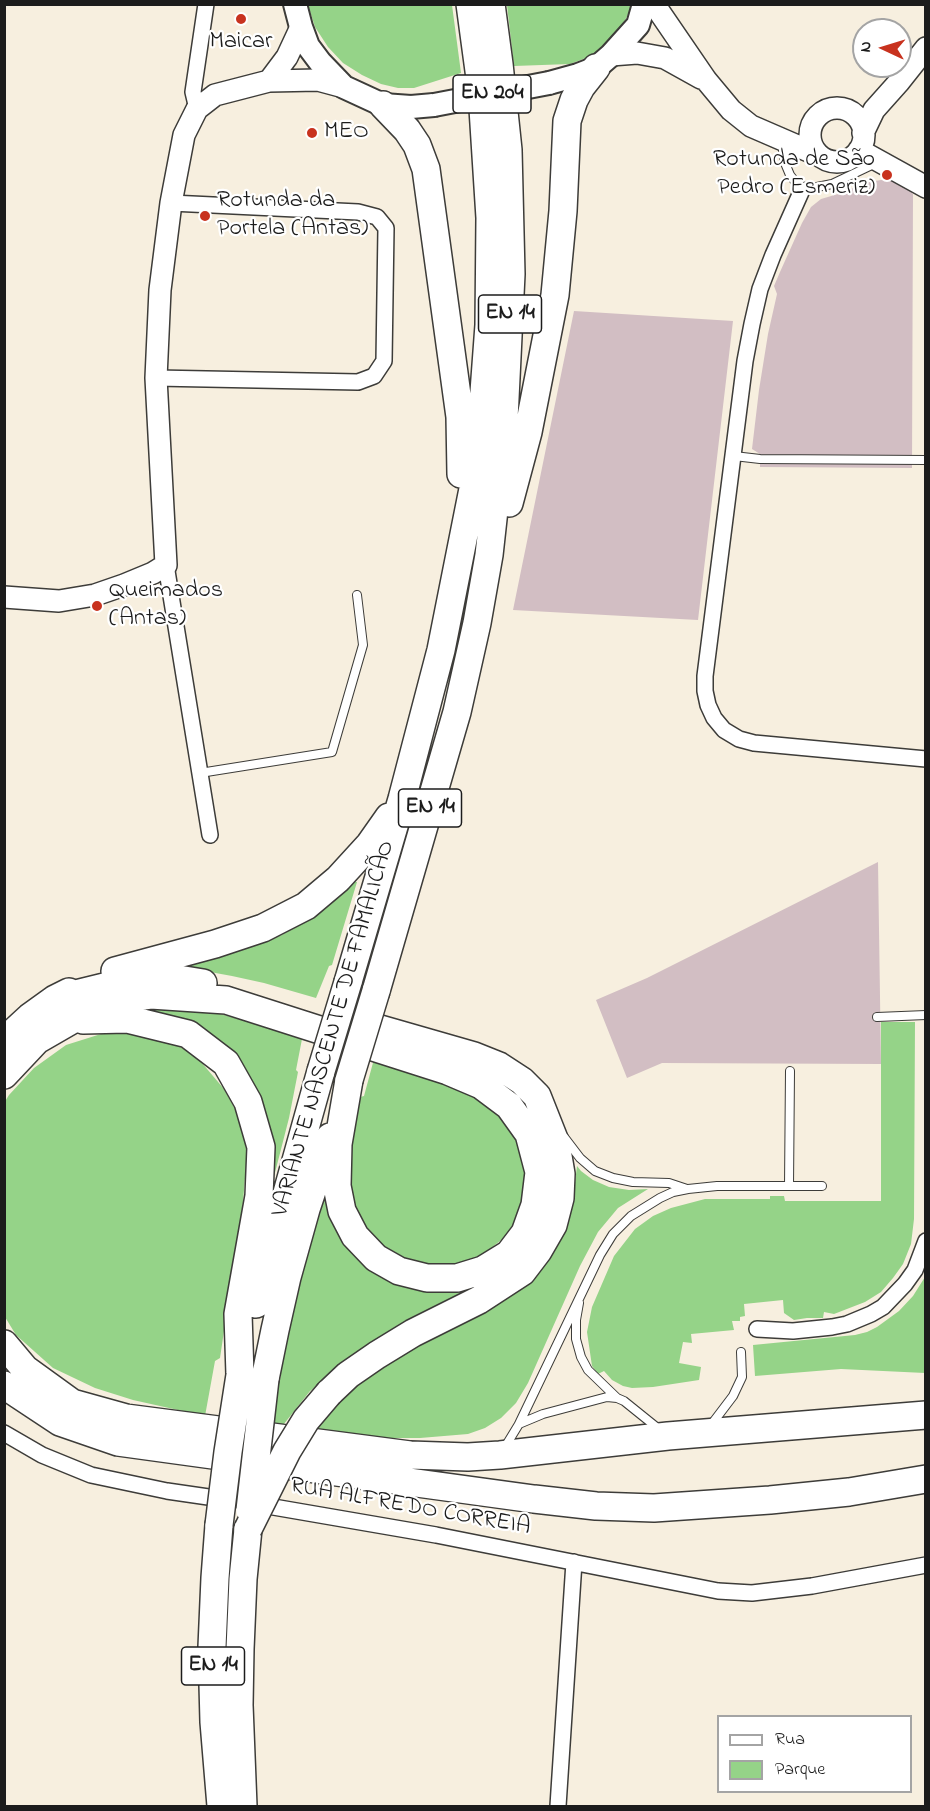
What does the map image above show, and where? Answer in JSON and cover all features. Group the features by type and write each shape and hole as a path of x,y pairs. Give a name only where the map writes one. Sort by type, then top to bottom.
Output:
{"highway":[{"name":"VARIANTE NASCENTE DE FAMALICÃO","path":"243,1806 239,1715 240,1649 243,1579 254,1465 253,1377 264,1273 402,799 441,650 473,489 481,432 489,325 490,218 482,93 470,4"},
{"name":"VARIANTE NASCENTE DE FAMALICÃO","path":"221,1806 214,1722 212,1647 219,1525 228,1452 253,1377 274,1330 300,1232 376,991 451,734 477,623 489,555 504,419 510,318 511,247 508,150 500,64 491,4"},
{"path":"477,623 528,432 555,295 563,211 567,120 577,94 604,61"},
{"path":"383,105 407,130 417,145 426,169 460,417 462,450 458,570"},
{"path":"4,1075 61,1011 105,974 263,928 306,906 338,879 370,844 402,799"},
{"path":"61,1011 112,985 165,977 234,987 474,1056 499,1066 522,1081 537,1096 556,1144 561,1174 560,1198 553,1225 522,1272 479,1300 377,1354 348,1375 306,1420 287,1451 248,1529"},
{"path":"4,1041 30,1017 61,1011 89,1010 120,999 151,995 226,1000 448,1071 481,1085 509,1106 529,1134 539,1172 535,1205 525,1233 509,1254 483,1270 457,1278 427,1278 399,1271 376,1258 355,1236 342,1211 337,1186 338,1144 349,1080"},
{"path":"61,1011 92,1019 127,1019 188,1034 226,1063 248,1102 261,1147 259,1196 238,1314 253,1377"},
{"path":"4,1344 25,1369 72,1403 126,1418 410,1455 500,1455 668,1436 926,1415"},
{"path":"4,1385 60,1422 118,1442 596,1506 654,1508 759,1501 849,1492 926,1479"}],"main road":[{"name":"EN 204","path":"295,4 308,46 344,87 383,105 411,107 434,105 549,83 578,75 604,61 638,25 644,4"}],"street":[{"path":"197,109 193,92 206,4"},
{"path":"654,4 706,80 731,110 751,126 835,162 844,161 866,149 874,110 926,48"},
{"path":"269,81 287,57 301,27"},
{"path":"604,61 637,53 664,58 706,80"},
{"path":"210,835 166,565 156,378 160,290 171,203 184,135 197,109 214,95 269,81 318,80 344,87"},
{"path":"845,110 869,100 899,82"},
{"path":"777,137 830,109 845,110 854,115 860,123 866,149 926,187"},
{"path":"817,117 811,126 810,136 812,146 818,155"},
{"path":"802,190 760,289 745,361 705,676 708,705 714,718 724,730 740,739 754,743 926,759"},
{"path":"156,378 358,382 374,376 384,361 386,228 377,216 358,212 171,203"},
{"path":"4,597 59,601 95,595 153,573 166,565"},
{"path":"757,1329 793,1331 832,1327 847,1324 871,1314 889,1302 905,1284 915,1270 926,1241"},
{"name":"RUA ALFREDO CORREIA","path":"4,1433 42,1455 91,1475 167,1491 300,1510 718,1591 752,1593 812,1586 926,1565"},
{"path":"558,1806 574,1562"}],"lane":[{"path":"777,137 790,175 802,190 832,184 866,149"},
{"path":"734,456 760,459 926,460"},
{"path":"200,772 332,752 363,645 357,595"},
{"path":"877,1017 926,1015"},
{"path":"789,1071 789,1186"},
{"path":"537,1096 565,1139 580,1158 595,1171 613,1179 669,1183 688,1189"},
{"path":"500,1455 519,1424 581,1292 606,1245 626,1221 660,1198 688,1189 717,1186 822,1186"},
{"path":"581,1292 576,1320 576,1339 581,1357 588,1370 617,1398"},
{"path":"703,1433 724,1409 739,1383 742,1371 741,1352"},
{"path":"519,1424 543,1414 608,1397 624,1401 668,1436"}],"shaded area":[{"path":"881,180 894,181 906,187 913,194 912,468 760,467 760,454 752,449 768,334 777,294 774,286 811,207 821,199 845,192 862,183"},
{"path":"574,311 733,321 698,620 513,610"},
{"path":"878,862 881,1064 662,1063 627,1078 596,1000 647,978"}],"green space":[{"path":"308,5 452,5 461,73 414,88 398,88 381,84 343,63 328,47 315,27"},
{"path":"507,5 633,5 607,46 586,58 570,64 514,66"},
{"path":"350,881 357,882 332,965 329,966 316,998 232,976 181,969 186,964 282,935 325,908"},
{"path":"136,1007 213,1012 297,1035 302,1039 289,1118 257,1243 255,1094"},
{"path":"881,1022 915,1022 914,1219 911,1244 903,1264 893,1278 881,1292 865,1302 834,1314 824,1312 823,1318 794,1320 784,1313 783,1300 744,1304 745,1316 740,1317 740,1321 732,1321 734,1330 691,1334 692,1343 683,1342 679,1363 701,1367 699,1380 632,1388 612,1380 604,1371 598,1374 592,1366 587,1332 592,1307 614,1256 635,1229 653,1216 671,1208 705,1199 770,1199 770,1196 784,1196 785,1201 881,1201"},
{"path":"101,1034 137,1034 168,1040 196,1056 224,1089 241,1120 247,1154 243,1202 220,1358 215,1361 205,1416 133,1400 95,1388 53,1368 16,1335 5,1317 4,1103 34,1068 66,1045"},
{"path":"374,1059 422,1071 475,1096 500,1116 520,1143 525,1166 526,1189 519,1215 505,1237 480,1257 454,1266 427,1266 397,1258 375,1239 361,1219 351,1197 349,1162 360,1097 364,1096"},
{"path":"577,1166 593,1180 609,1187 629,1190 648,1189 618,1208 598,1232 580,1266 528,1383 516,1403 501,1418 485,1428 468,1434 386,1438 327,1434 317,1430 321,1419 342,1391 565,1231 572,1207"},
{"path":"324,1190 415,1289 444,1293 470,1288 501,1272 341,1367 310,1391 280,1429 271,1426 281,1374 281,1356 303,1263"},
{"path":"925,1277 925,1373 841,1369 755,1376 753,1345 867,1332 899,1311 913,1296"}],"place":[{"name":"Maicar","path":"241,19"},
{"name":"MEO","path":"312,133"},
{"name":"Rotunda de São Pedro (Esmeriz)","path":"887,175"},
{"name":"Rotunda da Portela (Antas)","path":"205,216"},
{"name":"Queimados (Antas)","path":"97,606"}]}
